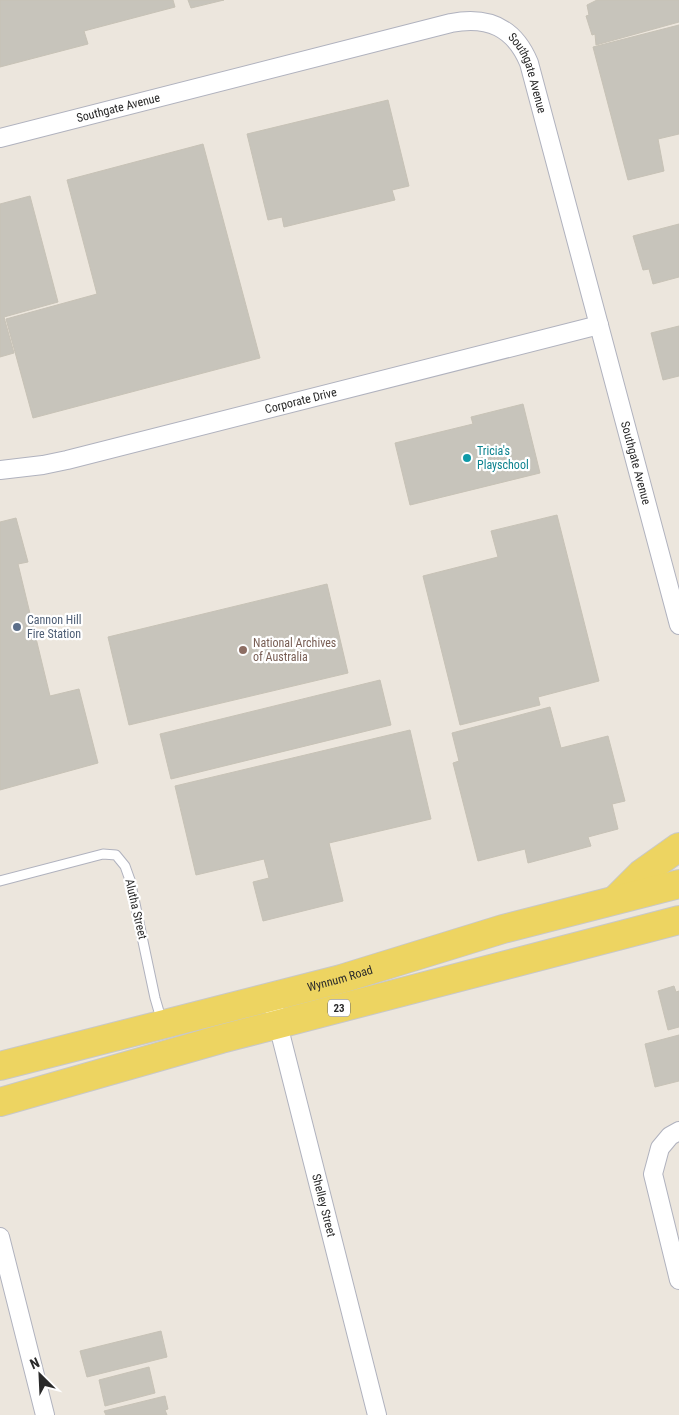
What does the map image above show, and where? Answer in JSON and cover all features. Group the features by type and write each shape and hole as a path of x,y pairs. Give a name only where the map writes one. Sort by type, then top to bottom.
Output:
{"main road":[{"path":"616,899 641,874 679,847"},
{"name":"Wynnum Road","path":"0,1066 271,997 384,966 503,928 679,884"},
{"name":"23","path":"0,1102 277,1024 679,920"}],"street":[{"name":"Southgate Avenue","path":"0,138 451,23 471,20 491,24 508,32 521,46 529,63 679,625"},
{"name":"Corporate Drive","path":"0,470 67,460 599,325"},
{"name":"Shelley Street","path":"271,997 377,1415"},
{"path":"679,1131 670,1136 660,1148 652,1174 679,1280"},
{"path":"0,1237 45,1415"}],"lane":[{"name":"Alutha Street","path":"0,881 103,854 116,855 125,866 130,880 163,1024"}],"building":[{"path":"0,0 173,0 175,7 84,31 88,44 0,67"},
{"path":"188,0 224,0 191,8"},
{"path":"597,0 679,0 679,22 596,45 595,34 592,35 586,16 589,15 587,5"},
{"path":"679,25 679,134 658,139 664,171 628,180 593,47"},
{"path":"388,100 409,186 392,190 395,200 284,227 282,217 268,220 247,134"},
{"path":"203,144 260,358 33,418 6,319 97,294 67,180"},
{"path":"30,196 58,302 4,317 14,353 0,357 0,204"},
{"path":"679,224 679,277 653,284 649,269 643,270 633,236"},
{"path":"679,326 679,376 663,380 651,333"},
{"name":"Tricia's Playschool","path":"523,404 540,473 410,505 395,443 473,424 471,417"},
{"path":"557,515 599,681 538,697 540,705 460,725 423,576 498,557 491,531"},
{"name":"Cannon Hill Fire Station","path":"16,518 28,562 18,564 50,696 79,689 98,763 0,790 0,522"},
{"path":"327,584 348,673 129,725 108,637"},
{"path":"380,680 391,725 171,779 160,734"},
{"path":"550,707 561,748 608,736 625,801 612,804 618,829 588,837 591,846 528,863 525,849 478,861 453,763 459,761 452,733"},
{"path":"410,730 431,819 329,843 343,901 263,921 253,882 269,878 264,859 196,875 175,786"},
{"path":"674,986 676,992 679,991 679,1027 668,1030 658,991"},
{"path":"679,1035 679,1081 655,1087 645,1044"},
{"path":"161,1331 167,1357 87,1377 80,1351"},
{"path":"149,1367 155,1393 105,1406 99,1380"},
{"path":"165,1396 168,1409 165,1410 167,1415 106,1415 104,1411"}],"place":[{"name":"Tricia's Playschool","path":"467,458"},
{"name":"Cannon Hill Fire Station","path":"17,627"},
{"name":"National Archives of Australia","path":"243,650"}]}
